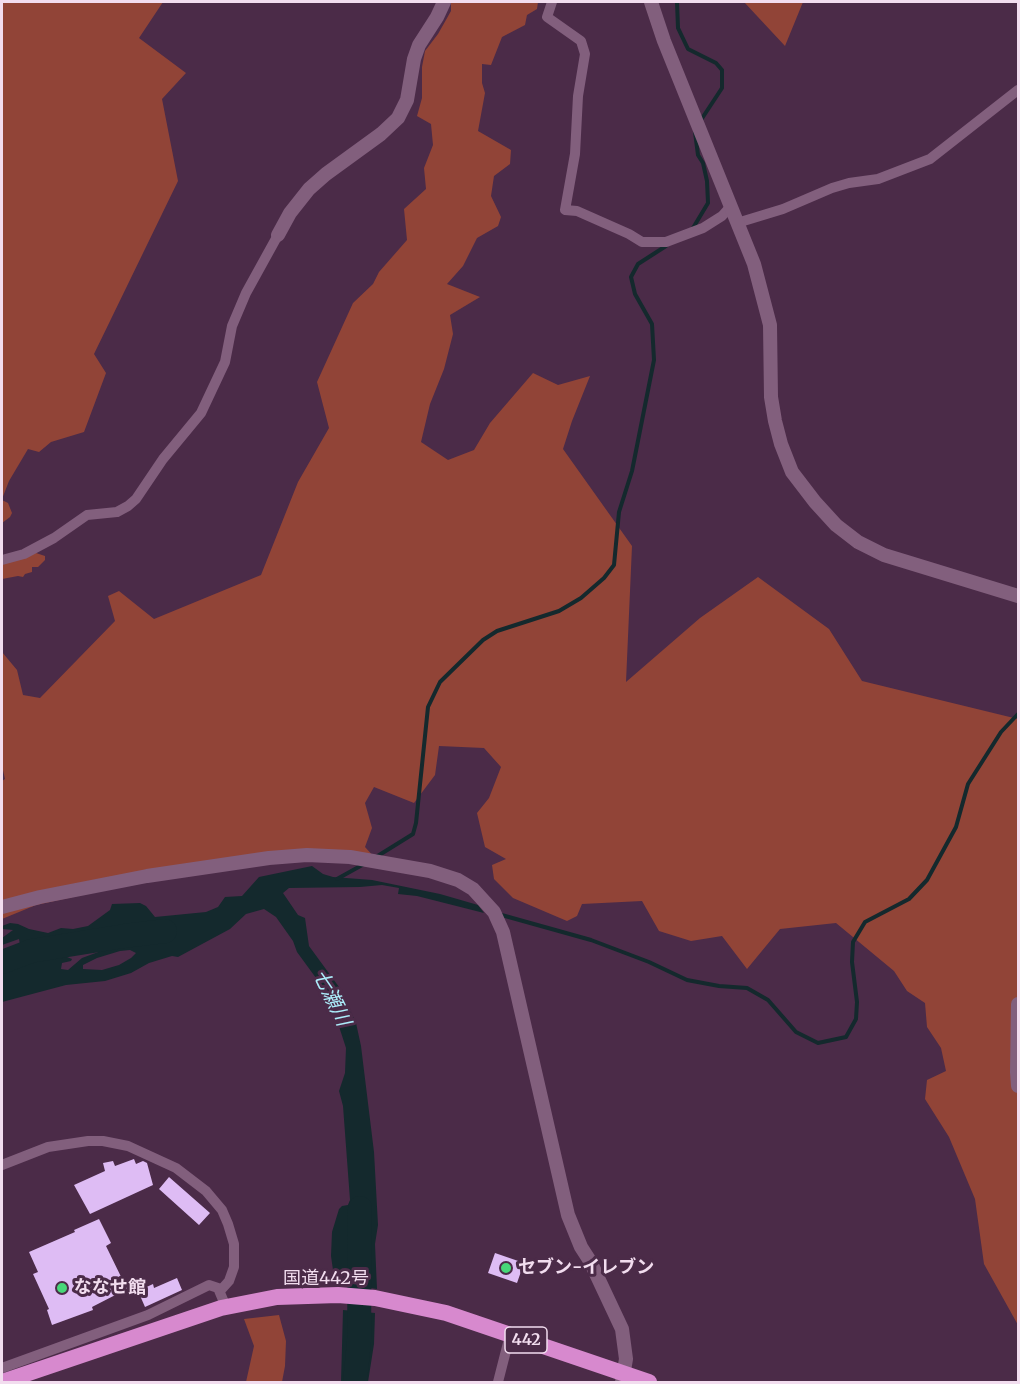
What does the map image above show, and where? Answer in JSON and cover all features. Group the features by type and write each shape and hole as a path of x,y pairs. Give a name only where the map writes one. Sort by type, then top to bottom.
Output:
{"highway":[{"name":"国道442号","path":"2,1382 232,1305 277,1298 320,1295 355,1296 447,1313 623,1378 649,1383"}],"street":[{"path":"2,560 24,554 54,538 87,515 117,512 136,499 163,459 201,413 225,362 232,326 246,293 290,213 309,189 381,134 398,118 407,100 414,59 419,45 444,2"},
{"path":"552,2 547,16 581,41 585,54 578,96 575,154 565,210 577,211 642,242 666,242 703,228 722,216 730,207"},
{"path":"651,2 664,41 754,264 770,325 771,398 781,444 792,472 836,525 858,542 884,555 1018,596"},
{"path":"737,223 783,209 832,188 878,179 930,159 1018,90"},
{"path":"2,907 40,897 147,876 269,858 307,855 350,857 430,871 458,880 472,889 494,912 502,932 568,1215 581,1247 622,1329 626,1359 623,1378"},
{"path":"1018,1004 1018,1086"},
{"path":"2,1165 48,1147 103,1141 128,1146 176,1168 206,1191 222,1210 228,1224 234,1244 234,1267 230,1281 220,1291"},
{"path":"2,1368 173,1305 208,1285 215,1286 232,1305"},
{"path":"498,1383 510,1335"}],"shaded area":[{"path":"2,2 163,2 139,38 186,73 162,99 178,181 94,354 106,373 84,432 51,442 39,452 28,449 9,481 2,499"},
{"path":"451,2 538,2 537,9 527,15 525,25 502,37 491,65 482,64 482,83 485,93 478,131 511,150 510,164 494,176 491,196 501,217 498,226 477,238 463,266 447,284 480,297 450,315 453,334 444,369 430,404 421,442 448,460 474,450 490,423 533,373 558,385 590,376 563,449 632,546 626,682 700,618 758,577 829,629 862,681 1018,719 1018,1325 984,1264 975,1199 949,1137 925,1099 927,1080 946,1071 941,1048 927,1027 925,1003 907,991 894,971 836,923 780,929 747,969 722,936 691,941 659,931 642,901 582,904 577,916 567,921 513,898 494,879 492,865 506,859 485,847 477,813 489,798 501,767 484,748 439,746 435,775 414,803 374,787 365,803 372,828 365,847 376,859 283,855 165,877 36,905 2,919 2,781 5,779 2,766 2,652 17,670 23,695 40,698 115,621 108,596 119,591 154,619 261,575 298,482 329,428 317,382 353,303 373,284 379,272 407,240 404,209 426,189 424,168 433,145 431,124 417,116 422,98 422,67 425,51 451,11"},
{"path":"744,2 803,2 785,46"},
{"path":"2,500 8,503 12,513 2,523"},
{"path":"36,553 45,556 45,560 38,567 32,567 32,572 23,577 2,579 2,557"},
{"path":"279,1315 286,1341 282,1382 246,1382 254,1346 244,1319"}],"water":[{"path":"312,866 323,874 333,877 372,880 440,894 478,905 484,913 417,896 398,894 399,888 382,885 289,888 283,893 298,915 305,918 309,946 339,987 356,1023 374,1152 378,1225 375,1244 377,1289 364,1287 364,1254 356,1232 349,1241 351,1285 335,1284 331,1256 332,1232 339,1209 348,1205 350,1200 343,1106 339,1091 345,1073 346,1048 335,1014 316,978 276,917 264,909 246,914 230,929 178,957 172,956 149,963 131,973 105,981 66,985 2,1002 2,973 17,968 21,951 19,939 2,945 2,938 13,930 2,929 2,926 10,923 18,924 48,933 61,928 73,929 88,926 110,910 112,904 140,903 146,906 155,917 206,912 218,907 225,897 242,896 259,877","holes":["150,924 147,930 82,958 68,970 61,969 62,963 72,959 67,957 68,953 90,940 102,934","130,950 136,953 119,965 102,970 83,969 83,965 97,958"]},
{"path":"343,1310 375,1313 374,1344 368,1382 341,1382"}],"building":[{"path":"134,1159 136,1164 143,1161 147,1163 153,1185 90,1214 74,1185 105,1171 103,1163 113,1161 115,1166"},
{"path":"169,1177 210,1213 199,1225 159,1189"},
{"path":"99,1219 111,1243 106,1246 127,1289 92,1307 93,1310 52,1325 47,1310 49,1309 33,1274 38,1272 29,1252"},
{"name":"セブン-イレブン","path":"495,1253 524,1263 517,1283 488,1273"},
{"path":"177,1278 182,1290 145,1307 138,1291 153,1284 154,1288"}],"waterway":[{"path":"677,2 678,28 688,49 716,63 722,70 722,88 699,123"},
{"path":"693,228 708,203 707,181 703,163 698,155 695,132"},
{"path":"376,857 413,834 428,707 440,682 483,640 497,631 559,611 581,598 604,578 614,565 619,512 632,471 654,360 652,324 635,294 631,277 638,264 666,246"},
{"path":"498,914 591,940 649,962 687,980 747,988 768,1000 796,1032 818,1043 846,1037 856,1019 853,942 865,922 909,899 927,880 956,827 968,784 1001,732 1018,714"},
{"path":"337,879 364,864"},
{"name":"七瀬川","path":"2,962 31,951 165,931"},
{"name":"七瀬川","path":"355,1382 359,1341 360,1208"}],"place":[{"name":"セブン-イレブン","path":"506,1268"},
{"name":"ななせ館","path":"62,1288"}]}
